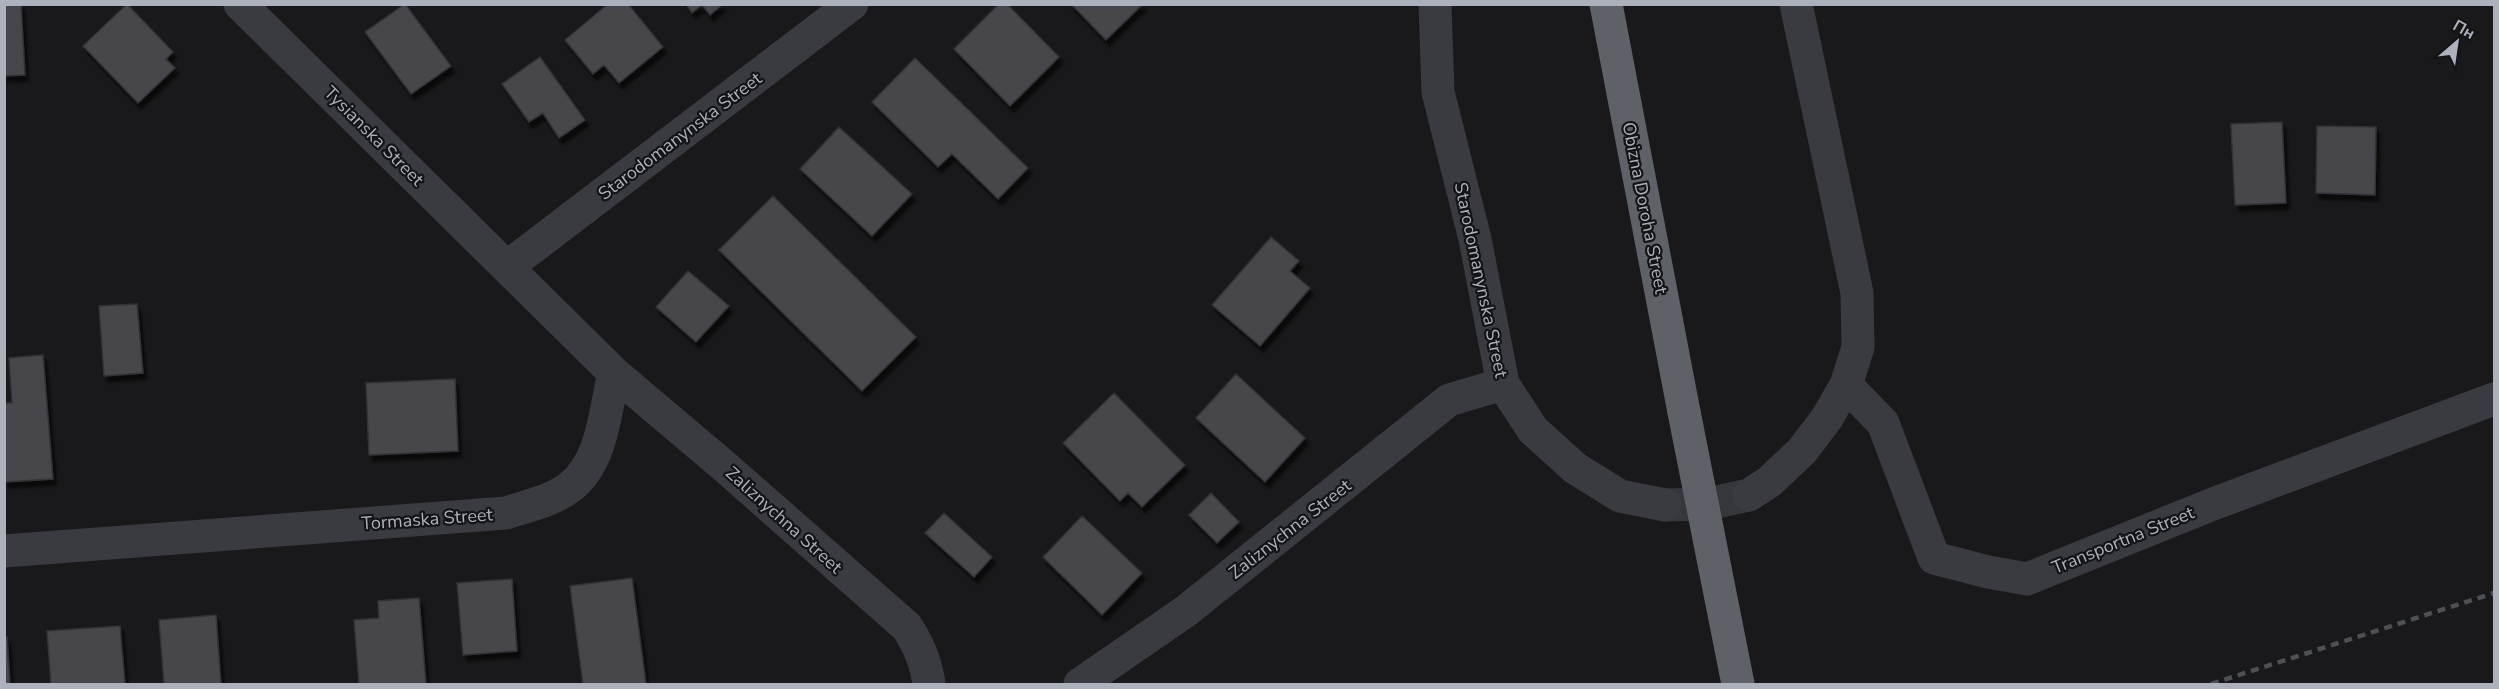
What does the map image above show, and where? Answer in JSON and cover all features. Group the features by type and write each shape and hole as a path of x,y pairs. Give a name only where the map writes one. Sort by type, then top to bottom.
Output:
{"highway":[{"name":"Obizna Doroha Street","path":"1606,4 1738,684"}],"street":[{"name":"Tysianska Street","path":"240,4 507,267"},
{"name":"Starodomanynska Street","path":"507,267 852,4"},
{"name":"Starodomanynska Street","path":"1435,4 1438,92 1475,239 1503,384 1533,430 1575,468 1620,496 1665,505"},
{"path":"1749,495 1769,482 1803,451 1827,418 1846,385 1858,347 1857,293 1796,4"},
{"path":"507,267 614,373"},
{"name":"Zaliznychna Street","path":"614,373 907,627 920,648 927,670 928,684"},
{"name":"Tormaska Street","path":"4,552 506,513 541,501 570,487 586,470 596,451 614,373"},
{"name":"Zaliznychna Street","path":"1080,684 1186,611 1449,400 1503,384"},
{"name":"Transportna Street","path":"1846,385 1883,423 1934,558 2027,579 2213,504 2494,399"}],"building":[{"path":"4,4 21,4 25,75 4,76"},
{"path":"127,4 173,52 166,59 175,68 138,103 83,46"},
{"path":"405,4 451,66 411,94 365,32"},
{"path":"608,4 628,4 663,47 619,83 604,65 593,74 565,40"},
{"path":"686,4 723,4 710,15 702,5 692,13"},
{"path":"999,4 1007,4 1059,57 1010,106 954,49"},
{"path":"1071,4 1143,4 1106,40"},
{"path":"540,57 585,120 559,138 543,113 529,122 502,84"},
{"path":"915,58 1028,168 998,199 952,154 938,167 872,102"},
{"path":"2282,122 2286,203 2235,205 2231,124"},
{"path":"2317,126 2376,127 2375,195 2316,193"},
{"path":"839,127 912,194 872,236 800,169"},
{"path":"773,196 916,337 862,391 719,250"},
{"path":"1271,237 1299,261 1290,271 1310,288 1260,346 1212,305"},
{"path":"688,271 729,306 696,342 656,307"},
{"path":"137,304 143,373 104,376 99,306"},
{"path":"43,355 53,479 5,482 4,403 12,403 9,358"},
{"path":"1236,374 1305,438 1265,482 1196,418"},
{"path":"455,379 458,451 369,455 366,383"},
{"path":"1114,393 1185,465 1142,507 1128,493 1120,501 1063,443"},
{"path":"1211,493 1239,522 1217,543 1189,515"},
{"path":"944,513 992,557 974,577 925,533"},
{"path":"1082,516 1142,573 1102,615 1043,557"},
{"path":"632,578 646,684 583,684 570,586"},
{"path":"512,579 517,651 463,655 457,583"},
{"path":"419,598 426,684 359,684 354,620 379,618 378,601"},
{"path":"216,615 221,684 164,684 159,620"},
{"path":"120,626 125,684 51,684 47,631"},
{"path":"4,637 7,637 10,684 4,684"}],"tunnel":[{"path":"1665,505 1708,504 1749,495"}],"railway":[{"path":"2211,684 2494,593"}]}
